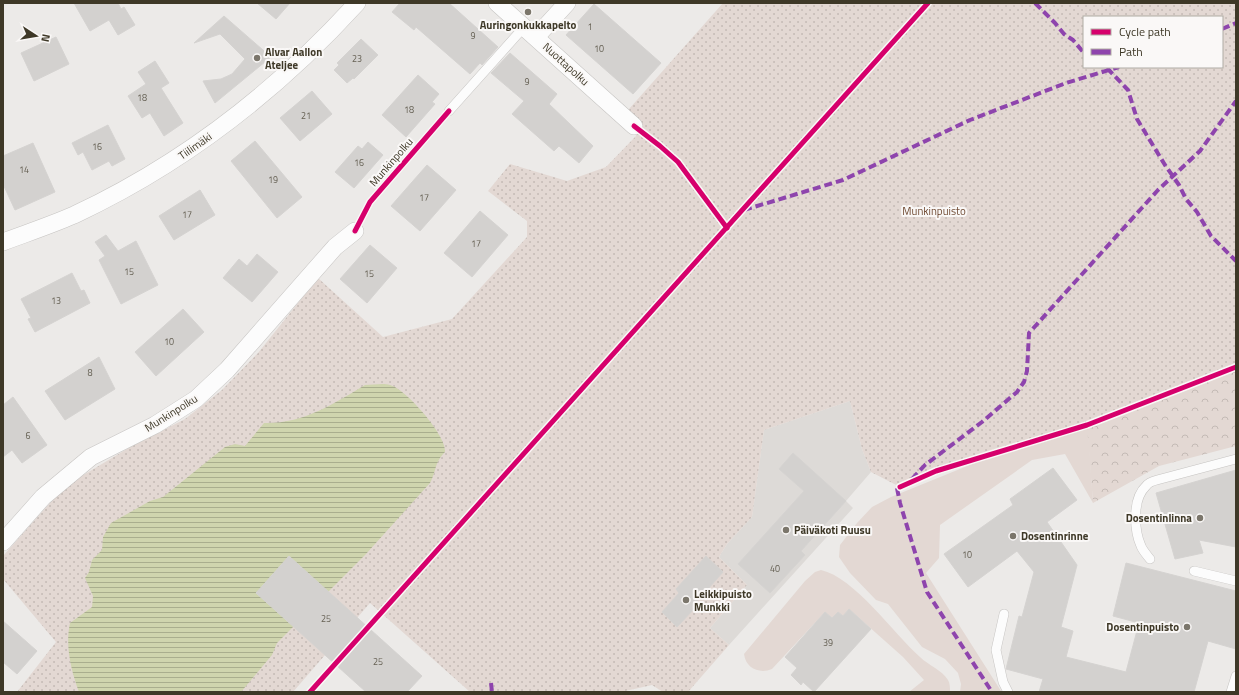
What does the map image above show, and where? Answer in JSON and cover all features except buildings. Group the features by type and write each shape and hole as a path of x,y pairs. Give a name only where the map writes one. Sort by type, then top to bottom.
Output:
{"street":[{"name":"Tiilimäki","path":"3,242 72,216 113,196 152,175 192,149 250,105 294,68 321,42 357,3"},
{"name":"Nuottapolku","path":"497,3 634,126"},
{"path":"530,32 566,3"},
{"name":"Munkinpolku","path":"3,542 43,497 91,458 155,425 196,399 227,370 335,247 355,231"}],"lane":[{"path":"449,111 530,32"},
{"path":"1150,559 1141,546 1137,530 1136,511 1140,495 1146,486 1156,480 1236,459"},
{"path":"1194,571 1236,581"},
{"path":"1004,614 996,650 1003,682 1008,692"},
{"path":"1231,692 1236,676"}],"shaded area":[{"path":"365,385 390,385 406,395 424,414 440,435 445,452 437,463 430,483 366,554 277,643 272,655 241,692 79,692 70,658 68,640 70,623 92,607 93,596 85,578 89,572 92,560 102,550 103,537 111,523 150,501 163,497 225,447 235,444 245,446 264,423 292,420 317,412"},
{"name":"Päiväkoti Ruusu","path":"850,401 862,449 871,472 846,501 853,508 729,645 710,628 747,585 719,557 727,544 752,517 764,430"}],"green space":[{"name":"Munkinpuisto","path":"723,3 1236,3 1236,367 1087,425 936,471 900,487 871,472 862,449 850,401 764,430 752,517 727,544 719,557 747,585 710,628 729,645 688,692 663,692 652,685 621,692 470,692 370,603 293,692 17,692 56,642 3,579 3,556 65,486 132,446 185,419 222,390 258,353 318,278 383,337 452,319 527,237 527,221 488,191 510,164 567,181 606,167 636,136 629,109"},
{"path":"1236,367 1236,446 1159,466 1093,503 1087,425"},
{"path":"1088,428 1093,503 1065,454 1032,460 940,525 939,558 926,573 1001,691 960,692 961,684 958,673 945,659 922,647 888,604 876,600 850,573 839,557 840,545 872,507 891,497 982,460"},
{"path":"821,570 834,575 847,583 860,595 920,657 945,676 949,683 950,692 909,692 924,680 903,657 849,609 843,616 838,612 832,618 825,612 772,669 763,671 751,667 745,659 744,654 805,581 815,572"}],"marked path":[{"path":"1035,3 1083,52"},
{"path":"1223,29 1236,23"},
{"path":"1107,68 1128,90 1137,119 1179,185 1186,199 1197,212 1211,236 1236,261"},
{"path":"744,210 843,180 970,120 1066,83 1116,68"},
{"path":"912,479 925,465 982,422 1017,392 1024,382 1027,371 1029,333 1158,190 1200,151 1236,101"},
{"path":"897,488 900,503 927,592 992,692"},
{"path":"491,683 492,692"}],"cycle path":[{"path":"310,692 928,3"},
{"path":"355,231 370,202 449,111"},
{"path":"634,126 678,162 727,228"},
{"path":"900,487 936,471 1087,425 1236,367"}],"place":[{"name":"Auringonkukkapelto","path":"528,12"},
{"name":"Alvar Aallon Ateljee","path":"257,58"},
{"name":"Dosentinlinna","path":"1200,518"},
{"name":"Päiväkoti Ruusu","path":"786,530"},
{"name":"Dosentinrinne","path":"1013,536"},
{"name":"Leikkipuisto Munkki","path":"686,600"},
{"name":"Dosentinpuisto","path":"1187,627"}]}
